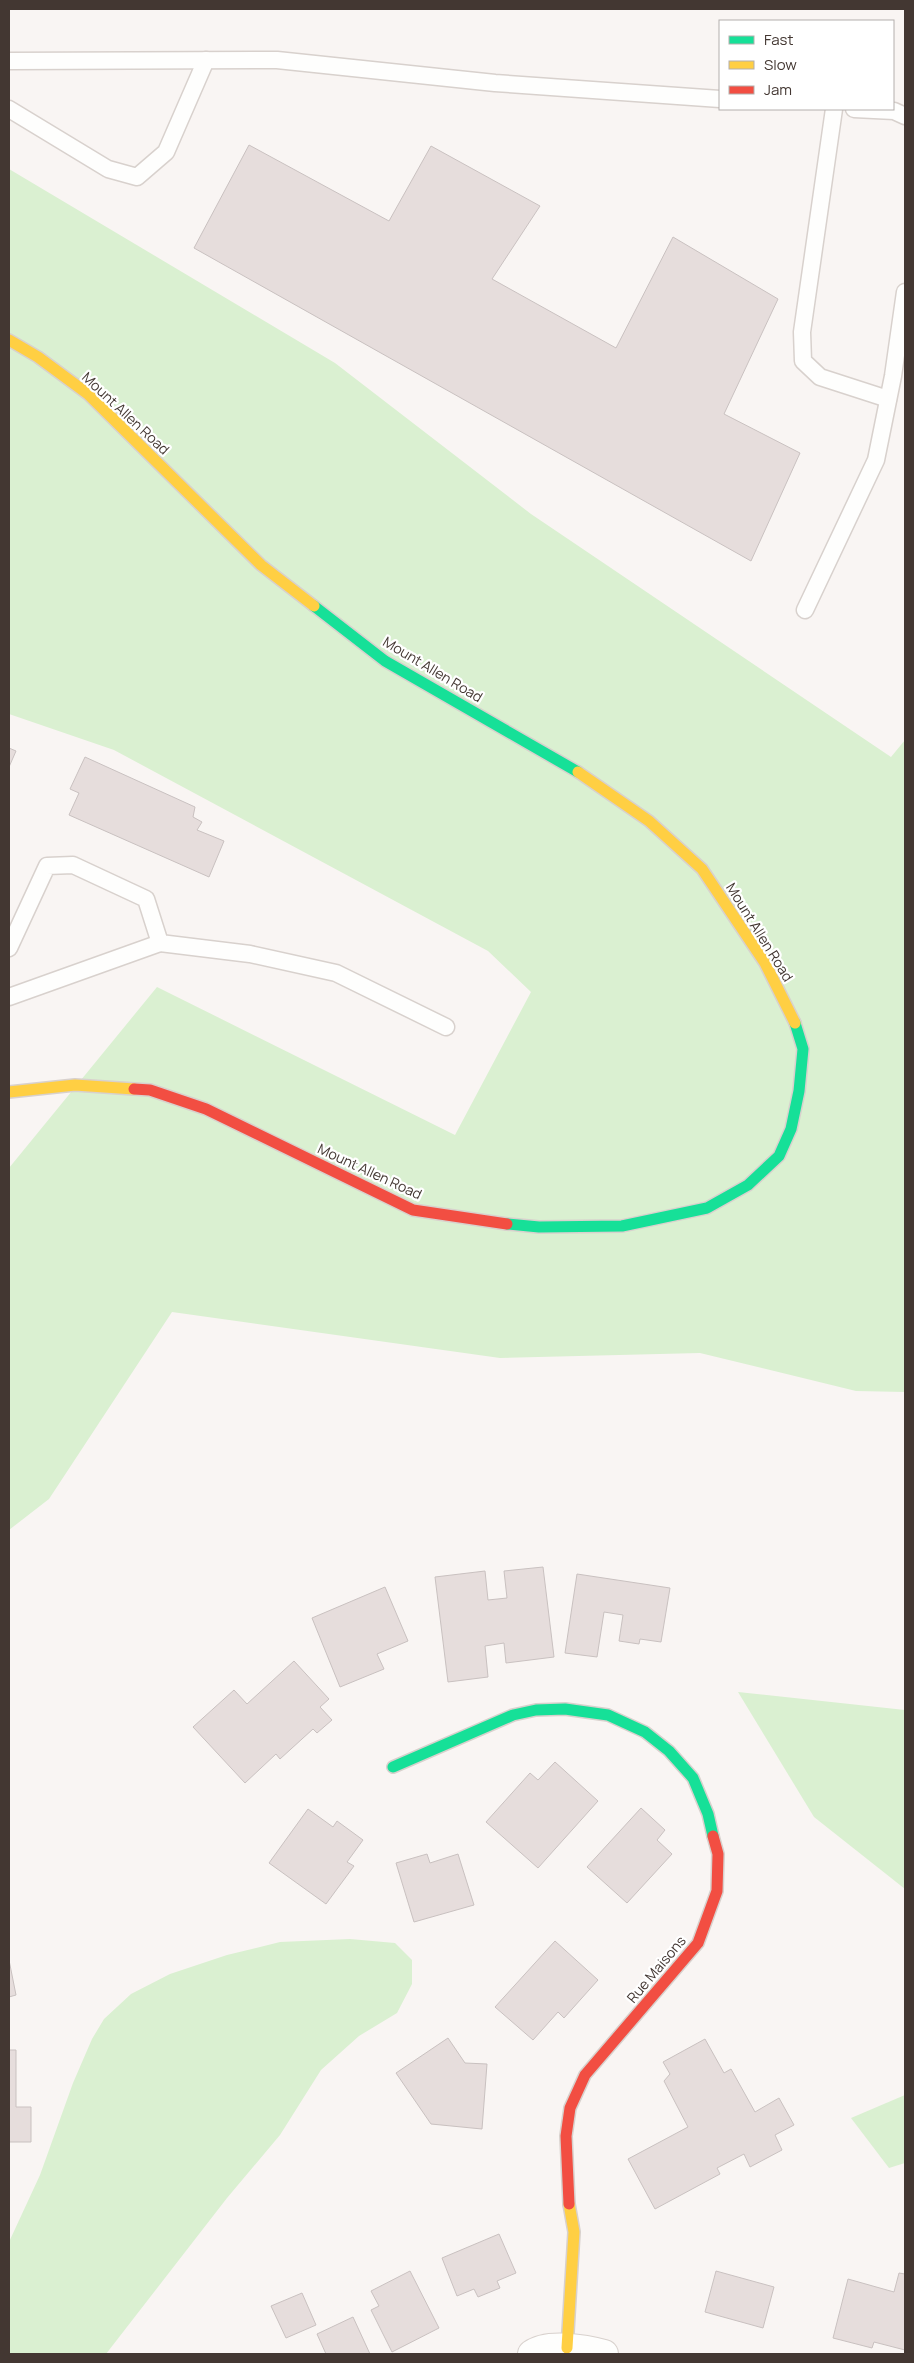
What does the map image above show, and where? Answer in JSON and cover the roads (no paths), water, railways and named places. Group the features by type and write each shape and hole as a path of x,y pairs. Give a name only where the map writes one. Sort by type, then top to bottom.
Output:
{"street":[{"name":"Mount Allen Road","path":"9,340 38,357 88,394 261,565 385,661 571,767 649,822 702,868 765,963 795,1021 803,1049 799,1091 791,1128 779,1156 748,1185 707,1208 622,1226 539,1227 476,1221 413,1210 206,1109 150,1090 75,1085 9,1092"},
{"name":"Rue Maisons","path":"393,1767 513,1715 536,1710 565,1709 608,1715 645,1732 669,1751 693,1778 708,1814 718,1854 717,1891 698,1942 585,2075 570,2108 566,2136 568,2199 574,2232 567,2348"},
{"path":"532,2354 538,2350 567,2348 604,2354"}],"lane":[{"path":"9,109 108,169 137,177 166,152 206,60"},
{"path":"9,61 277,60 495,83 719,99"},
{"path":"834,110 802,332 803,360 820,377 888,399"},
{"path":"874,110 894,111 905,116"},
{"path":"805,610 876,460 905,292"},
{"path":"9,948 47,866 73,864 146,899 160,943"},
{"path":"9,997 160,943 250,954 336,973 446,1027"}]}
